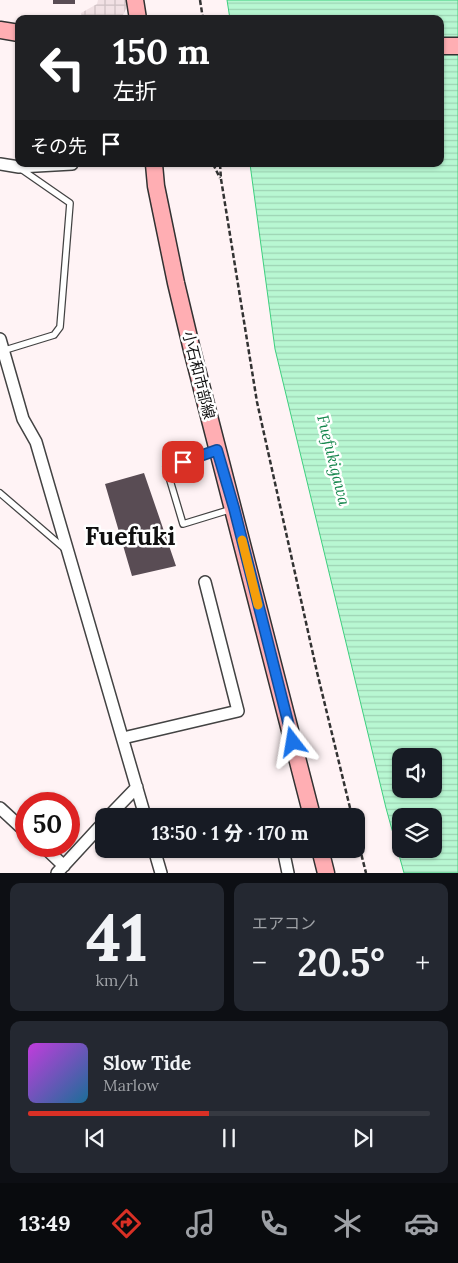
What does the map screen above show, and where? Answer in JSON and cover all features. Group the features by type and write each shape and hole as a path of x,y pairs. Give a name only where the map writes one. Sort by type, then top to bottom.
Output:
{"main road":[{"path":"135,0 137,15"},
{"path":"0,30 15,32"},
{"path":"444,46 458,46"},
{"name":"小石和市部線","path":"154,167 156,186 176,283 217,450 234,508 310,808"},
{"path":"322,858 326,873"}],"street":[{"path":"0,164 15,166"},
{"path":"0,339 23,419 36,442 143,808"},
{"path":"123,738 238,711 205,582"},
{"path":"116,808 137,786"},
{"path":"0,808 15,822"},
{"path":"51,857 61,869 95,832"},
{"path":"157,858 162,873"},
{"path":"285,858 288,873"}],"lane":[{"path":"2,351 54,335 60,327 70,203 19,167"},
{"path":"217,450 166,467 183,524 234,508"},
{"path":"0,493 68,552"}],"path":[{"path":"200,0 202,15"},
{"path":"215,167 221,179"},
{"path":"220,167 259,412 315,663 350,808"},
{"path":"362,858 366,873"}],"shaded area":[{"path":"98,0 126,0 126,9 123,15 81,15 81,13 97,4"}],"water":[{"name":"Fuefukigawa","path":"227,0 458,0 458,873 404,873 400,858 442,858 442,808 392,808 392,830 275,349 250,167 444,167 444,15 229,15"}],"building":[{"path":"53,0 75,0 75,4 53,4"},
{"path":"144,473 176,566 132,576 105,484"}],"slow traffic":[{"path":"242,540 258,605"}],"district":[{"name":"Fuefuki","path":"130,536"}],"route":[{"path":"183,462 217,450 234,508 293,742"}]}
